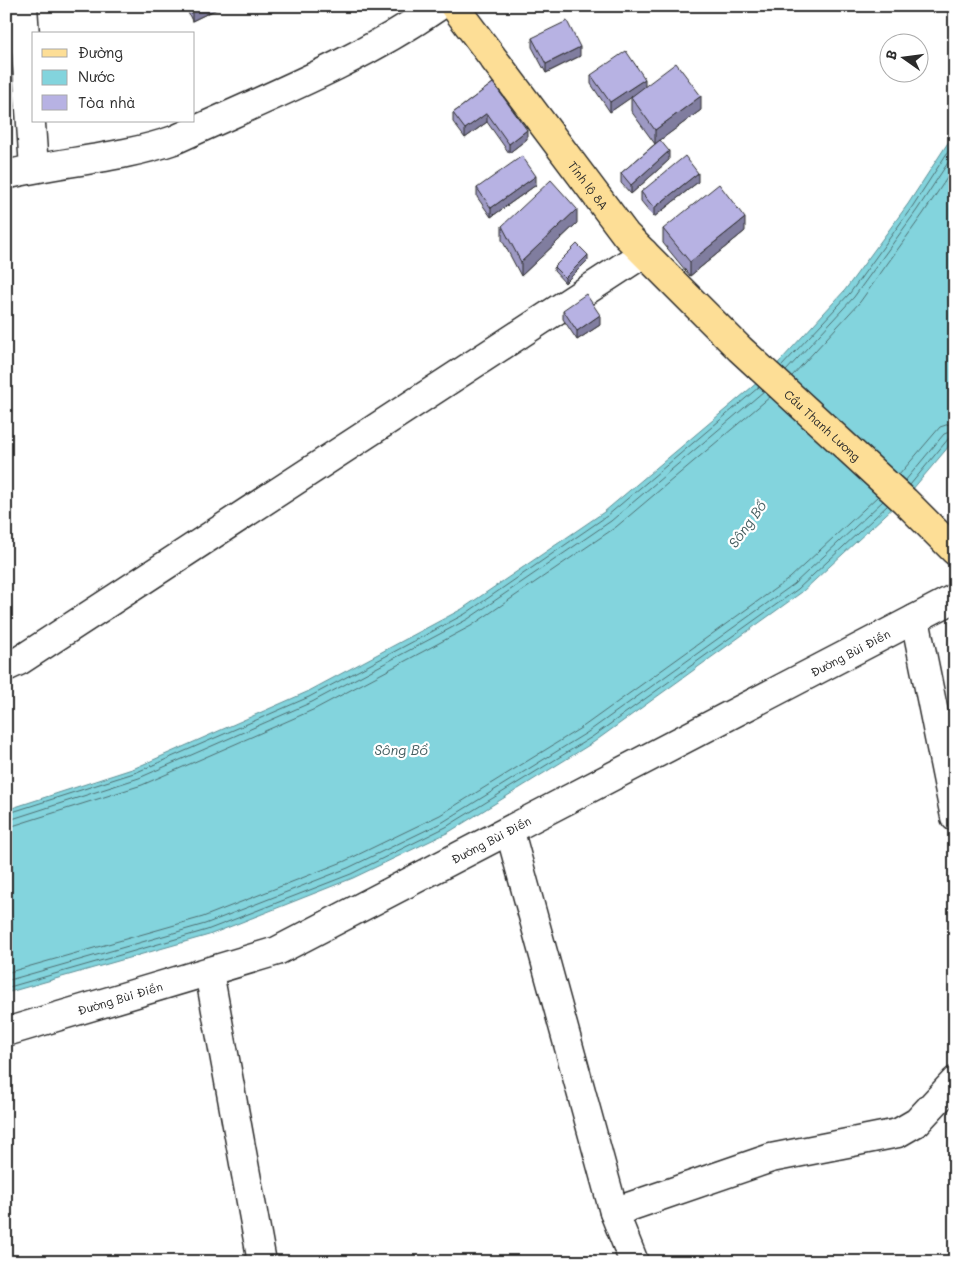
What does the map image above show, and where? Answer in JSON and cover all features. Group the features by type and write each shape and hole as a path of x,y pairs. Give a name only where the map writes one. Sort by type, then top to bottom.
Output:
{"main road":[{"name":"Tỉnh lộ 8A","path":"454,6 626,234 740,349"},
{"name":"Cầu Thanh Lương","path":"740,349 905,501 955,551"}],"street":[{"path":"23,6 34,168"},
{"path":"6,175 34,168 142,150 174,140 366,52 407,29 439,6"},
{"path":"6,667 144,581 644,253"},
{"name":"Đường Bùi Điền","path":"6,1032 278,951 510,832 955,598"},
{"path":"915,619 955,817"},
{"path":"510,832 614,1212 634,1262"},
{"path":"210,972 262,1262"},
{"path":"614,1212 771,1158 898,1133 917,1122 955,1081"}],"water":[{"name":"Sông Bồ","path":"955,132 955,439 912,490 802,592 594,742 449,832 353,878 209,935 6,993 6,810 135,768 307,692 462,609 604,512 771,371 845,290 908,204"}],"building":[{"path":"190,6 205,6 192,12"},
{"path":"567,21 580,47 546,64 532,38"},
{"path":"626,51 645,79 610,102 591,75"},
{"path":"676,63 701,96 655,130 631,97"},
{"path":"493,83 527,130 509,144 487,113 465,129 453,113"},
{"path":"660,140 669,151 631,185 621,173"},
{"path":"522,156 536,176 491,208 477,188"},
{"path":"685,156 698,173 654,208 641,192"},
{"path":"551,180 577,209 521,262 502,226"},
{"path":"719,184 745,218 690,262 663,229"},
{"path":"577,244 588,255 565,278 554,267"},
{"path":"586,294 600,315 577,331 563,310"}]}
